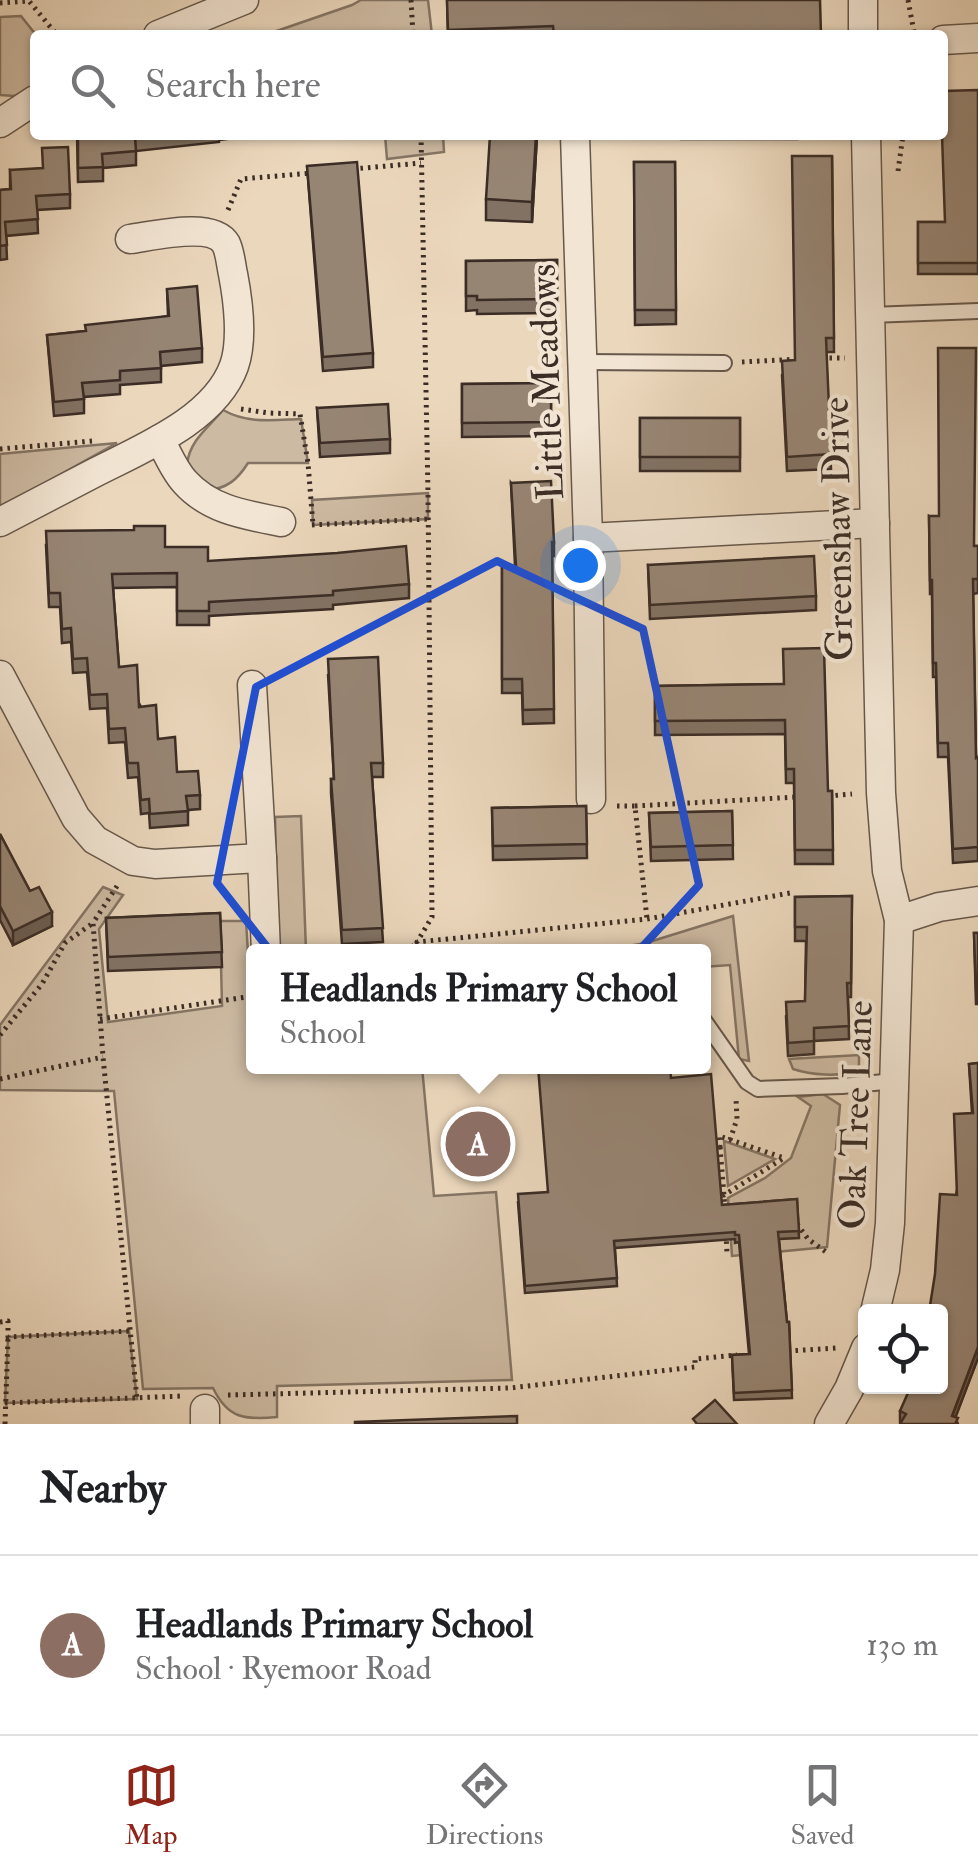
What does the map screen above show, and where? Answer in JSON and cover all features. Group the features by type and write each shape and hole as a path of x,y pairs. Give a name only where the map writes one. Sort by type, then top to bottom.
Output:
{"street":[{"path":"170,30 244,0"},
{"path":"863,0 863,30"},
{"path":"948,40 978,38"},
{"path":"1,121 30,103"},
{"name":"Little Meadows","path":"575,140 568,224 582,362 591,787"},
{"name":"Greenshaw Drive","path":"866,140 881,792 887,870 899,920"},
{"path":"0,522 194,418 217,394 234,366 239,328 227,245 218,236 204,231 130,239"},
{"path":"160,439 183,480 208,502 281,522"},
{"name":"Little Meadows","path":"588,538 875,522"},
{"path":"0,674 76,818 96,840 133,861 155,864 262,858"},
{"path":"252,686 266,944"},
{"path":"562,774 591,787"},
{"path":"899,920 939,907 978,901"},
{"name":"Oak Tree Lane","path":"877,1304 886,1270 890,1222 899,920"},
{"path":"830,1424 848,1389 856,1348"}],"lane":[{"path":"870,315 978,311"},
{"path":"582,362 724,363"},
{"path":"711,1030 747,1082 758,1089 895,1081"}],"path":[{"path":"411,0 413,30"},
{"path":"908,0 914,30"},
{"path":"0,3 29,1 53,30"},
{"path":"416,942 432,917 421,140"},
{"path":"350,169 423,162"},
{"path":"218,236 241,179 314,172"},
{"path":"724,363 844,357 871,373"},
{"path":"217,394 243,410 300,414 313,525"},
{"path":"0,449 107,440"},
{"path":"281,522 313,525 428,519"},
{"path":"591,787 602,806 805,797"},
{"path":"824,796 881,792"},
{"path":"636,806 646,919"},
{"path":"0,1035 42,984 65,943 93,923 133,861"},
{"path":"416,942 646,919 790,893"},
{"path":"93,923 137,1398"},
{"path":"100,1019 246,997"},
{"path":"0,1079 103,1057"},
{"path":"730,1140 737,1118 735,1092 747,1082"},
{"path":"704,1197 724,1195 784,1158 719,1136 724,1195 725,1212"},
{"path":"704,1148 720,1146"},
{"path":"782,1225 798,1224 808,1239 826,1252"},
{"path":"727,1253 726,1229 734,1228"},
{"path":"0,1322 8,1321 6,1424"},
{"path":"8,1337 130,1331"},
{"path":"770,1353 856,1348"},
{"path":"5,1403 137,1398 205,1406 510,1388 694,1367 694,1358 752,1354"}],"highlighted area":[{"path":"497,561 643,629 699,885 556,1041 340,1040 217,883 256,687"}],"shaded area":[{"path":"361,0 428,0 431,30 280,30"},
{"path":"21,16 32,30 30,91 14,96 0,95 0,17"},
{"path":"385,140 443,140 444,152 387,159"},
{"path":"223,410 251,419 301,419 308,463 248,463 231,482 207,490 187,464 196,441"},
{"path":"117,443 0,508 0,454"},
{"path":"428,493 428,519 313,525 312,500"},
{"path":"301,816 306,944 278,944 275,817"},
{"path":"103,887 123,895 99,929 108,1022 222,1006 220,921 246,921 246,1074 423,1074 434,1196 496,1192 512,1380 277,1386 277,1417 266,1418 231,1412 213,1388 143,1389 114,1091 0,1090 0,1025"},
{"path":"733,916 749,1061 739,1059 730,965 711,966 711,944 640,944"},
{"path":"859,1055 856,1071 833,1075 793,1069 789,1059"},
{"path":"823,1094 840,1105 827,1247 732,1256 728,1198 791,1158 811,1106 798,1097"},
{"path":"724,1141 775,1159 728,1186"},
{"path":"129,1331 137,1399 5,1403 8,1337"}],"building":[{"path":"447,0 820,0 821,30 553,30 553,26 448,30"},
{"path":"978,90 978,263 918,263 918,222 945,222 942,140 948,140 948,91"},
{"path":"78,140 135,140 136,151 102,154 103,167 78,168"},
{"path":"490,140 536,140 532,202 486,199"},
{"path":"68,147 70,194 36,196 38,219 5,222 7,245 0,246 0,190 11,189 10,170 43,168 42,148"},
{"path":"792,156 832,156 834,338 826,338 831,454 787,457 782,361 795,360"},
{"path":"357,162 373,353 323,357 307,166"},
{"path":"634,162 675,162 676,310 635,310"},
{"path":"557,260 557,299 477,300 477,296 466,296 466,261"},
{"path":"197,286 202,348 160,352 161,368 120,371 120,380 82,383 84,399 54,402 47,335 86,331 85,325 169,316 167,289"},
{"path":"938,348 976,348 974,546 978,546 978,579 973,579 978,847 953,849 948,743 938,743 930,580 929,516 939,516"},
{"path":"551,383 551,422 462,423 462,384"},
{"path":"388,404 390,439 320,443 317,408"},
{"path":"640,418 740,418 740,457 640,457"},
{"path":"551,481 554,709 523,710 522,679 502,679 502,566 516,566 511,483"},
{"path":"134,526 165,526 165,547 208,547 208,561 406,546 409,584 333,591 333,595 209,602 209,611 177,611 177,573 112,574 119,667 137,665 139,707 156,705 158,739 175,737 177,772 198,771 200,795 186,796 188,811 150,814 149,799 141,800 138,763 128,763 125,728 109,729 107,694 90,695 87,658 73,659 71,628 62,629 60,593 49,593 46,531 134,530"},
{"path":"814,556 816,596 650,605 648,565"},
{"path":"824,648 833,850 795,850 794,769 786,769 785,720 655,721 655,686 784,684 783,649"},
{"path":"378,657 383,763 371,763 383,928 342,930 331,779 328,659"},
{"path":"586,806 587,844 493,846 492,808"},
{"path":"732,811 733,845 651,847 649,813"},
{"path":"0,834 30,891 39,887 52,912 13,931 0,906"},
{"path":"852,896 849,1026 814,1028 814,1041 788,1043 786,1002 805,1001 807,927 795,927 795,897"},
{"path":"220,913 222,952 108,957 106,918"},
{"path":"974,933 978,933 978,990 976,990"},
{"path":"978,1063 978,1347 952,1416 958,1418 955,1424 900,1424 906,1414 900,1411 907,1394 948,1394 948,1304 930,1304 940,1194 957,1195 954,1114 973,1113 969,1064"},
{"path":"539,1074 671,1074 671,1078 711,1074 722,1205 797,1199 799,1231 778,1232 789,1322 792,1390 734,1393 732,1355 750,1354 739,1235 735,1232 614,1241 617,1278 525,1286 518,1194 548,1192"},
{"path":"715,1400 737,1424 697,1424 693,1419"},
{"path":"517,1416 517,1424 355,1424 355,1422"}],"place":[{"name":"Headlands Primary School","path":"478,1144"}]}
